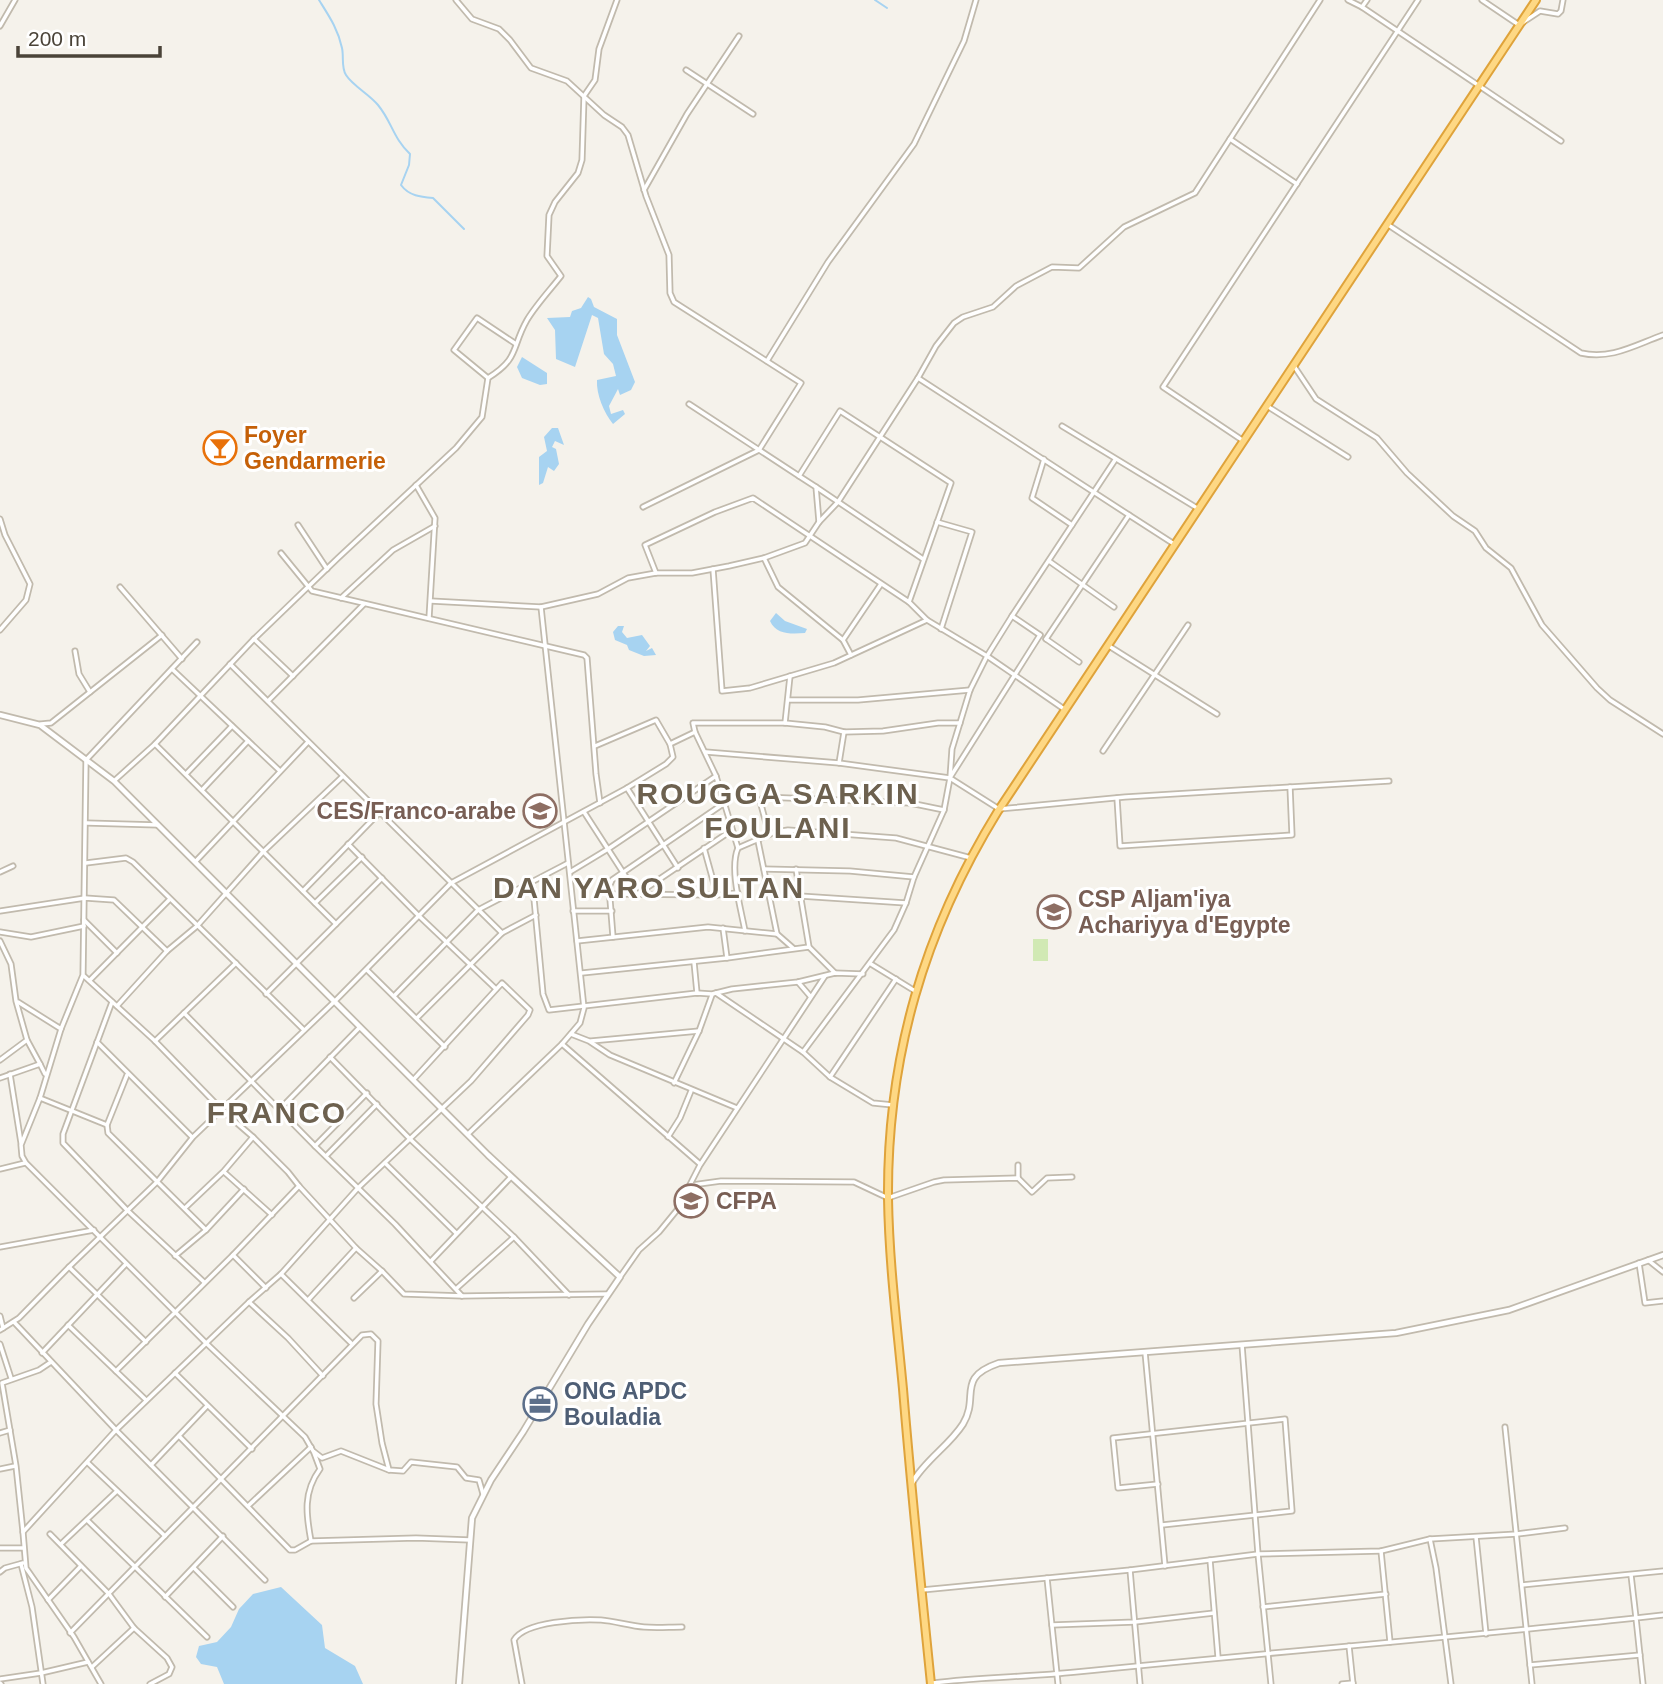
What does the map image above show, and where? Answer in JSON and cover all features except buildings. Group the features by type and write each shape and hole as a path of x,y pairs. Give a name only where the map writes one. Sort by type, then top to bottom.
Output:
{"highway":[{"path":"930,1684 888,1198 893,1105 900,1057 915,990 937,930 971,858 999,809 1536,0"}],"street":[{"path":"0,26 15,0"},
{"path":"456,0 472,19 499,29 531,68 567,81 628,135 644,190 669,256 671,298 679,306 801,383 760,450 643,507"},
{"path":"114,781 155,744 254,639 456,448 482,417 488,378 502,369 513,356 529,316 561,276 547,256 550,215 555,202 578,173 582,160 584,96 596,80 599,50 617,0"},
{"path":"767,361 828,262 914,144 964,41 976,0"},
{"path":"431,601 541,607 598,594 628,578 656,573 692,573 764,558 806,543 838,502 919,378 936,346 954,323 963,317 993,307 1016,286 1052,267 1079,268 1124,227 1195,193 1320,0"},
{"path":"1348,0 1561,142"},
{"path":"1362,7 1367,0"},
{"path":"1244,441 1163,387 1418,0"},
{"path":"1482,0 1519,25 1540,12 1558,14 1563,0"},
{"path":"644,190 706,84 739,36"},
{"path":"686,70 753,114"},
{"path":"1230,139 1297,184"},
{"path":"1387,224 1581,353 1593,356 1612,354 1663,335"},
{"path":"488,378 454,351 477,318 517,345"},
{"path":"1294,365 1316,398 1377,438 1408,473 1453,516 1475,531 1486,548 1511,568 1542,625 1597,688 1610,700 1663,734"},
{"path":"919,378 1175,545"},
{"path":"689,404 923,559"},
{"path":"1267,407 1348,457"},
{"path":"799,476 840,411 951,483 909,602"},
{"path":"1062,426 1199,509"},
{"path":"1044,458 1032,498 1072,525"},
{"path":"803,1052 894,930 944,810 950,778 950,757 970,690 1012,616 1115,460"},
{"path":"416,485 435,517 429,618"},
{"path":"816,487 819,523"},
{"path":"656,573 645,545 715,512 753,498 909,602 927,621 987,656 1065,710"},
{"path":"1046,639 1129,515"},
{"path":"0,519 5,535 30,584 26,600 0,630"},
{"path":"936,522 972,532 941,629"},
{"path":"298,524 327,569"},
{"path":"341,598 393,550 435,526"},
{"path":"281,553 312,591 584,655 587,658 600,803"},
{"path":"764,558 778,587 843,640 851,654"},
{"path":"1049,561 1114,607"},
{"path":"713,568 722,691 750,688 834,663 927,621"},
{"path":"843,640 881,584"},
{"path":"120,587 182,659"},
{"path":"268,701 364,604"},
{"path":"468,1134 562,1044 582,1019 584,1008 541,607"},
{"path":"1012,616 1079,662"},
{"path":"1103,751 1188,625"},
{"path":"40,725 51,723 162,635"},
{"path":"950,778 1040,635"},
{"path":"254,639 293,676"},
{"path":"21,1145 40,1098 61,1029 83,975 86,760 197,642"},
{"path":"1109,646 1217,714"},
{"path":"75,651 79,674 90,692"},
{"path":"230,664 502,933"},
{"path":"172,669 280,772"},
{"path":"785,723 790,675"},
{"path":"789,700 858,700 970,690"},
{"path":"0,715 40,725 114,781 511,1177 620,1277"},
{"path":"0,1316 2,1329 14,1322 156,1182 193,1137 335,1001 451,883 627,788 672,758 670,744 656,720 595,746"},
{"path":"745,931 737,892 735,858 738,848 716,776 693,723 785,723 844,732 960,723"},
{"path":"186,774 232,726"},
{"path":"670,744 695,732"},
{"path":"839,763 844,732"},
{"path":"202,790 248,741"},
{"path":"196,861 308,742"},
{"path":"155,744 335,924"},
{"path":"706,752 839,763 950,778 999,809 1117,798 1390,781"},
{"path":"117,1006 167,951 197,926 264,852 342,776"},
{"path":"569,872 716,776"},
{"path":"1117,798 1119,846 1265,837 1292,835 1290,787"},
{"path":"627,788 678,868"},
{"path":"769,835 760,801 764,797 910,803 944,810"},
{"path":"613,937 609,887 612,880 723,804"},
{"path":"584,812 637,894"},
{"path":"303,891 379,813"},
{"path":"87,823 159,825"},
{"path":"637,894 732,830"},
{"path":"738,848 788,830 896,838 971,858"},
{"path":"757,840 777,934"},
{"path":"348,844 496,989"},
{"path":"704,848 717,895"},
{"path":"314,903 362,857"},
{"path":"86,863 130,860 303,1030"},
{"path":"394,996 478,911 568,863"},
{"path":"0,872 13,866"},
{"path":"764,869 850,870 914,877"},
{"path":"796,869 809,947 835,973"},
{"path":"266,994 382,878"},
{"path":"528,884 533,888 544,1001 549,1010 714,993 798,982 835,973 863,974"},
{"path":"610,894 717,895 737,892"},
{"path":"800,896 906,903"},
{"path":"0,911 85,898 114,901 167,951"},
{"path":"90,980 169,900"},
{"path":"573,911 612,911"},
{"path":"417,1018 502,933 536,915"},
{"path":"84,920 117,953"},
{"path":"0,932 31,937 84,926"},
{"path":"578,941 708,927 777,934 793,948"},
{"path":"723,928 727,958"},
{"path":"0,941 11,964 16,1000 27,1040 46,1075"},
{"path":"581,973 809,947"},
{"path":"694,962 697,993"},
{"path":"155,1041 236,963"},
{"path":"871,964 915,990"},
{"path":"366,969 445,1046"},
{"path":"83,975 253,1137 356,1248 405,1294 607,1294"},
{"path":"459,1684 472,1518 483,1494 607,1294 639,1250 659,1232 677,1209 692,1185 700,1165 825,975"},
{"path":"830,1077 896,979"},
{"path":"798,982 810,996"},
{"path":"23,1532 116,1430 281,1274 358,1188 471,1081 529,1014 528,1008 502,983 414,1079"},
{"path":"674,1083 714,993"},
{"path":"714,993 803,1052 830,1077 873,1103 893,1105"},
{"path":"16,1000 61,1029"},
{"path":"112,1002 72,1110 63,1143 127,1210 204,1282"},
{"path":"184,1013 463,1296"},
{"path":"280,1110 361,1026"},
{"path":"589,1041 699,1031"},
{"path":"571,1034 589,1041 610,1055 737,1108"},
{"path":"0,1060 27,1040"},
{"path":"97,1042 127,1075 193,1137"},
{"path":"562,1044 700,1165"},
{"path":"330,1057 409,1138 514,1237 569,1296"},
{"path":"0,1078 40,1064"},
{"path":"10,1074 22,1156 26,1163 322,1458 341,1451 389,1470 403,1471 411,1462 457,1467 466,1478 479,1480 483,1494"},
{"path":"127,1075 107,1125 111,1139 206,1230"},
{"path":"668,1137 680,1118 691,1091"},
{"path":"315,1146 367,1093"},
{"path":"40,1098 107,1125"},
{"path":"326,1156 377,1104"},
{"path":"185,1208 253,1137"},
{"path":"0,1169 26,1163"},
{"path":"384,1163 456,1233"},
{"path":"1018,1166 1018,1178 1032,1192 1047,1178 1072,1177"},
{"path":"223,1171 272,1215"},
{"path":"430,1261 511,1177"},
{"path":"692,1185 721,1181 854,1182 888,1198 934,1182 1018,1178"},
{"path":"116,1371 299,1186"},
{"path":"175,1256 206,1230 244,1189"},
{"path":"0,1247 94,1230"},
{"path":"457,1288 514,1237"},
{"path":"309,1299 356,1248"},
{"path":"233,1255 266,1288"},
{"path":"912,1484 923,1467 962,1426 968,1412 970,1388 981,1370 1006,1362 1370,1337 1485,1316 1663,1255"},
{"path":"1648,1260 1663,1272"},
{"path":"1639,1263 1645,1303 1663,1301"},
{"path":"42,1353 127,1264"},
{"path":"69,1267 146,1342"},
{"path":"354,1298 382,1270"},
{"path":"281,1274 351,1343"},
{"path":"249,1302 288,1338 323,1376"},
{"path":"14,1322 116,1430 265,1580"},
{"path":"68,1325 146,1400"},
{"path":"71,1633 323,1376 351,1343 367,1334 375,1336 378,1341 376,1404 389,1470"},
{"path":"0,1344 11,1378"},
{"path":"1242,1345 1270,1684"},
{"path":"1145,1352 1165,1566"},
{"path":"43,1684 23,1563 23,1532 16,1466 2,1383 39,1370 51,1362"},
{"path":"175,1373 252,1449"},
{"path":"151,1465 208,1405"},
{"path":"0,1409 7,1408"},
{"path":"1158,1484 1118,1488 1113,1438 1285,1419 1292,1511 1162,1525"},
{"path":"1505,1427 1532,1684"},
{"path":"0,1433 10,1430"},
{"path":"179,1436 290,1550 311,1541 416,1538 470,1540"},
{"path":"248,1506 312,1449"},
{"path":"311,1541 305,1511 313,1478 320,1469 312,1449"},
{"path":"88,1463 165,1537"},
{"path":"0,1469 16,1466"},
{"path":"61,1544 117,1491"},
{"path":"87,1521 207,1637"},
{"path":"922,1590 1130,1570 1258,1554 1381,1550 1430,1538 1517,1534 1565,1528"},
{"path":"50,1534 109,1594 135,1628 167,1658 172,1667 169,1674 150,1684"},
{"path":"165,1597 223,1536"},
{"path":"1476,1537 1486,1634"},
{"path":"1430,1538 1451,1684"},
{"path":"0,1548 23,1548"},
{"path":"1381,1550 1390,1642"},
{"path":"1210,1560 1218,1657"},
{"path":"0,1572 23,1563"},
{"path":"23,1563 71,1633 101,1684"},
{"path":"48,1600 81,1566"},
{"path":"194,1567 233,1607"},
{"path":"1130,1570 1140,1684"},
{"path":"1521,1585 1663,1571"},
{"path":"1631,1575 1643,1684"},
{"path":"1047,1578 1058,1684"},
{"path":"1263,1607 1386,1594"},
{"path":"1052,1625 1135,1622 1214,1613"},
{"path":"930,1684 1445,1639 1663,1615"},
{"path":"522,1684 514,1640 518,1634 531,1628 601,1620 644,1627 682,1627"},
{"path":"92,1667 135,1628"},
{"path":"1342,1684 1353,1684 1349,1646"},
{"path":"1530,1665 1640,1655"},
{"path":"0,1682 88,1662"}],"green space":[{"path":"1033,939 1048,939 1048,961 1033,961"}],"water":[{"path":"588,297 594,307 617,319 617,335 635,382 631,390 620,395 618,389 609,406 611,414 623,410 625,414 613,424 598,391 597,380 616,376 613,364 604,354 598,318 592,315 575,367 556,359 555,330 547,318 570,317 572,311 581,308"},
{"path":"522,357 547,373 547,384 540,385 522,378 517,367"},
{"path":"552,428 558,428 564,445 555,441 552,447 556,449 559,464 554,471 548,467 543,483 539,485 539,457 547,451 544,437"},
{"path":"776,613 785,621 807,629 805,633 776,629 770,621"},
{"path":"618,626 624,626 622,632 627,638 642,635 650,646 646,651 652,648 656,655 644,656 615,640 613,632"},
{"path":"281,1587 322,1625 325,1648 355,1666 363,1684 224,1684 217,1667 201,1664 196,1657 199,1646 217,1642 231,1627 239,1609 253,1594"}],"waterway":[{"path":"319,0 338,35 346,75 378,105 410,154 409,165 401,185 411,194 433,198 464,229"},
{"path":"875,0 887,8"}],"place":[{"name":"Foyer Gendarmerie","path":"220,448"},
{"name":"CES/Franco-arabe","path":"540,811"},
{"name":"CSP Aljam'iya Achariyya d'Egypte","path":"1054,912"},
{"name":"CFPA","path":"691,1201"},
{"name":"ONG APDC Bouladia","path":"540,1404"}],"district":[{"name":"ROUGGA SARKIN FOULANI","path":"778,811"},
{"name":"DAN YARO SULTAN","path":"649,888"},
{"name":"FRANCO","path":"277,1113"}]}
